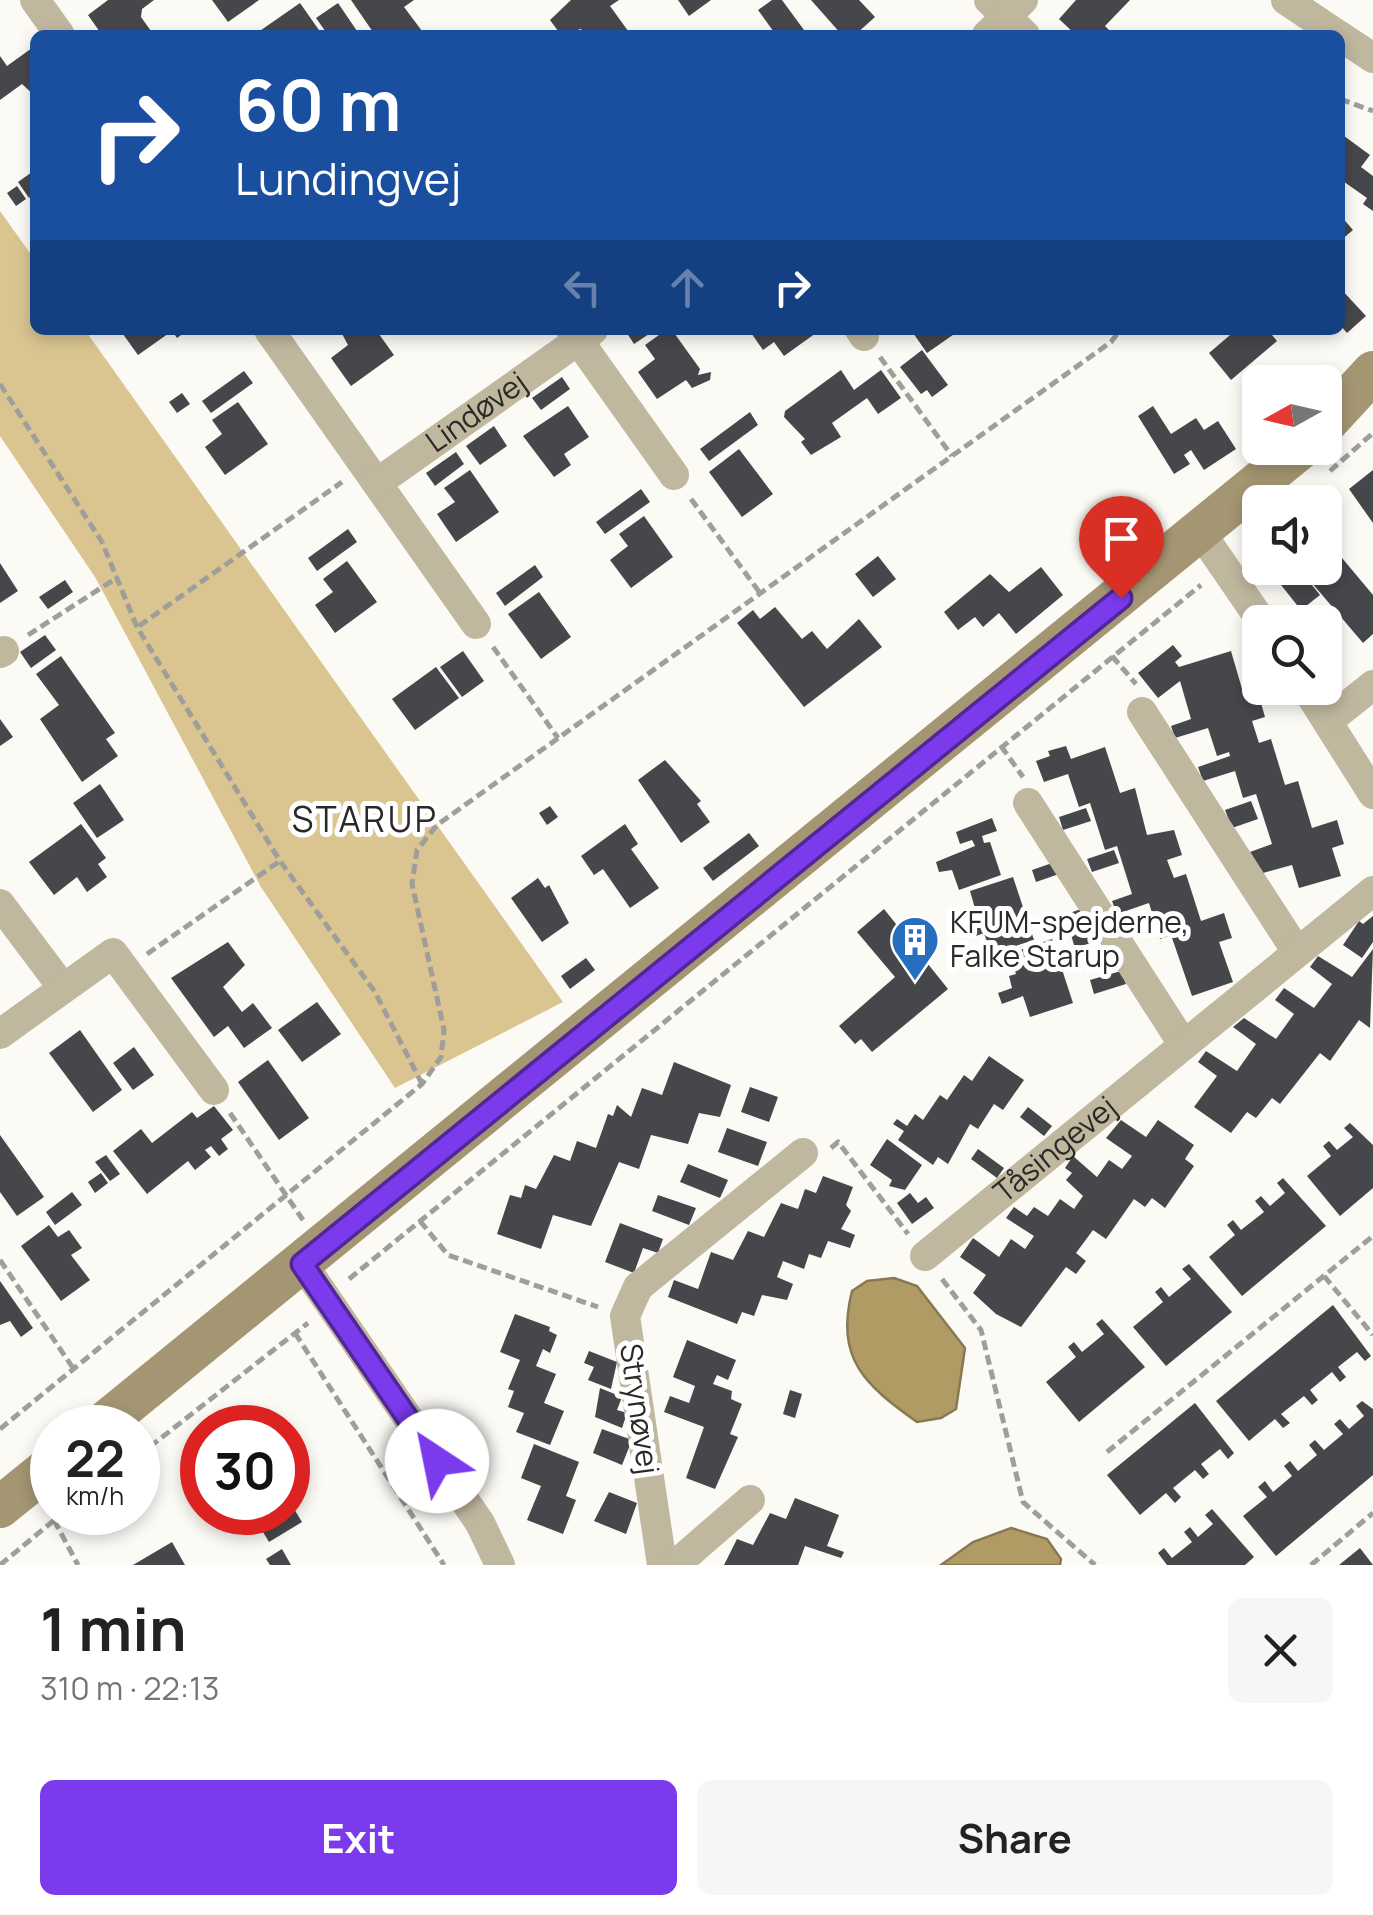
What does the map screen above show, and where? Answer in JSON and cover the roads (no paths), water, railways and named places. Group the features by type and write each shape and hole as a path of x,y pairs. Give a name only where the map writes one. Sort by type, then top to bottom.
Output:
{"street":[{"path":"35,0 56,30"},
{"path":"1286,0 1330,30"},
{"path":"1345,40 1373,58"},
{"path":"272,335 476,624"},
{"name":"Lindøvej","path":"371,474 578,335"},
{"name":"Lindøvej","path":"582,335 674,474"},
{"path":"1342,406 1373,372"},
{"path":"126,1405 1201,533 1309,465"},
{"path":"1201,533 1251,605"},
{"path":"1328,721 1373,684"},
{"path":"1317,705 1373,794"},
{"path":"1142,712 1297,952"},
{"path":"1028,803 1183,1044"},
{"name":"Tåsingevej","path":"924,1256 1373,891"},
{"path":"0,904 63,988"},
{"path":"0,1034 113,953 214,1090"},
{"name":"Strynøvej","path":"662,1565 625,1316 638,1287 802,1153"},
{"path":"312,1255 331,1306 480,1523 500,1565"},
{"path":"0,1507 30,1482"},
{"path":"674,1565 750,1500"}],"place":[{"name":"KFUM-spejderne, Falke Starup","path":"915,982"}],"district":[{"name":"STARUP","path":"365,820"}]}
